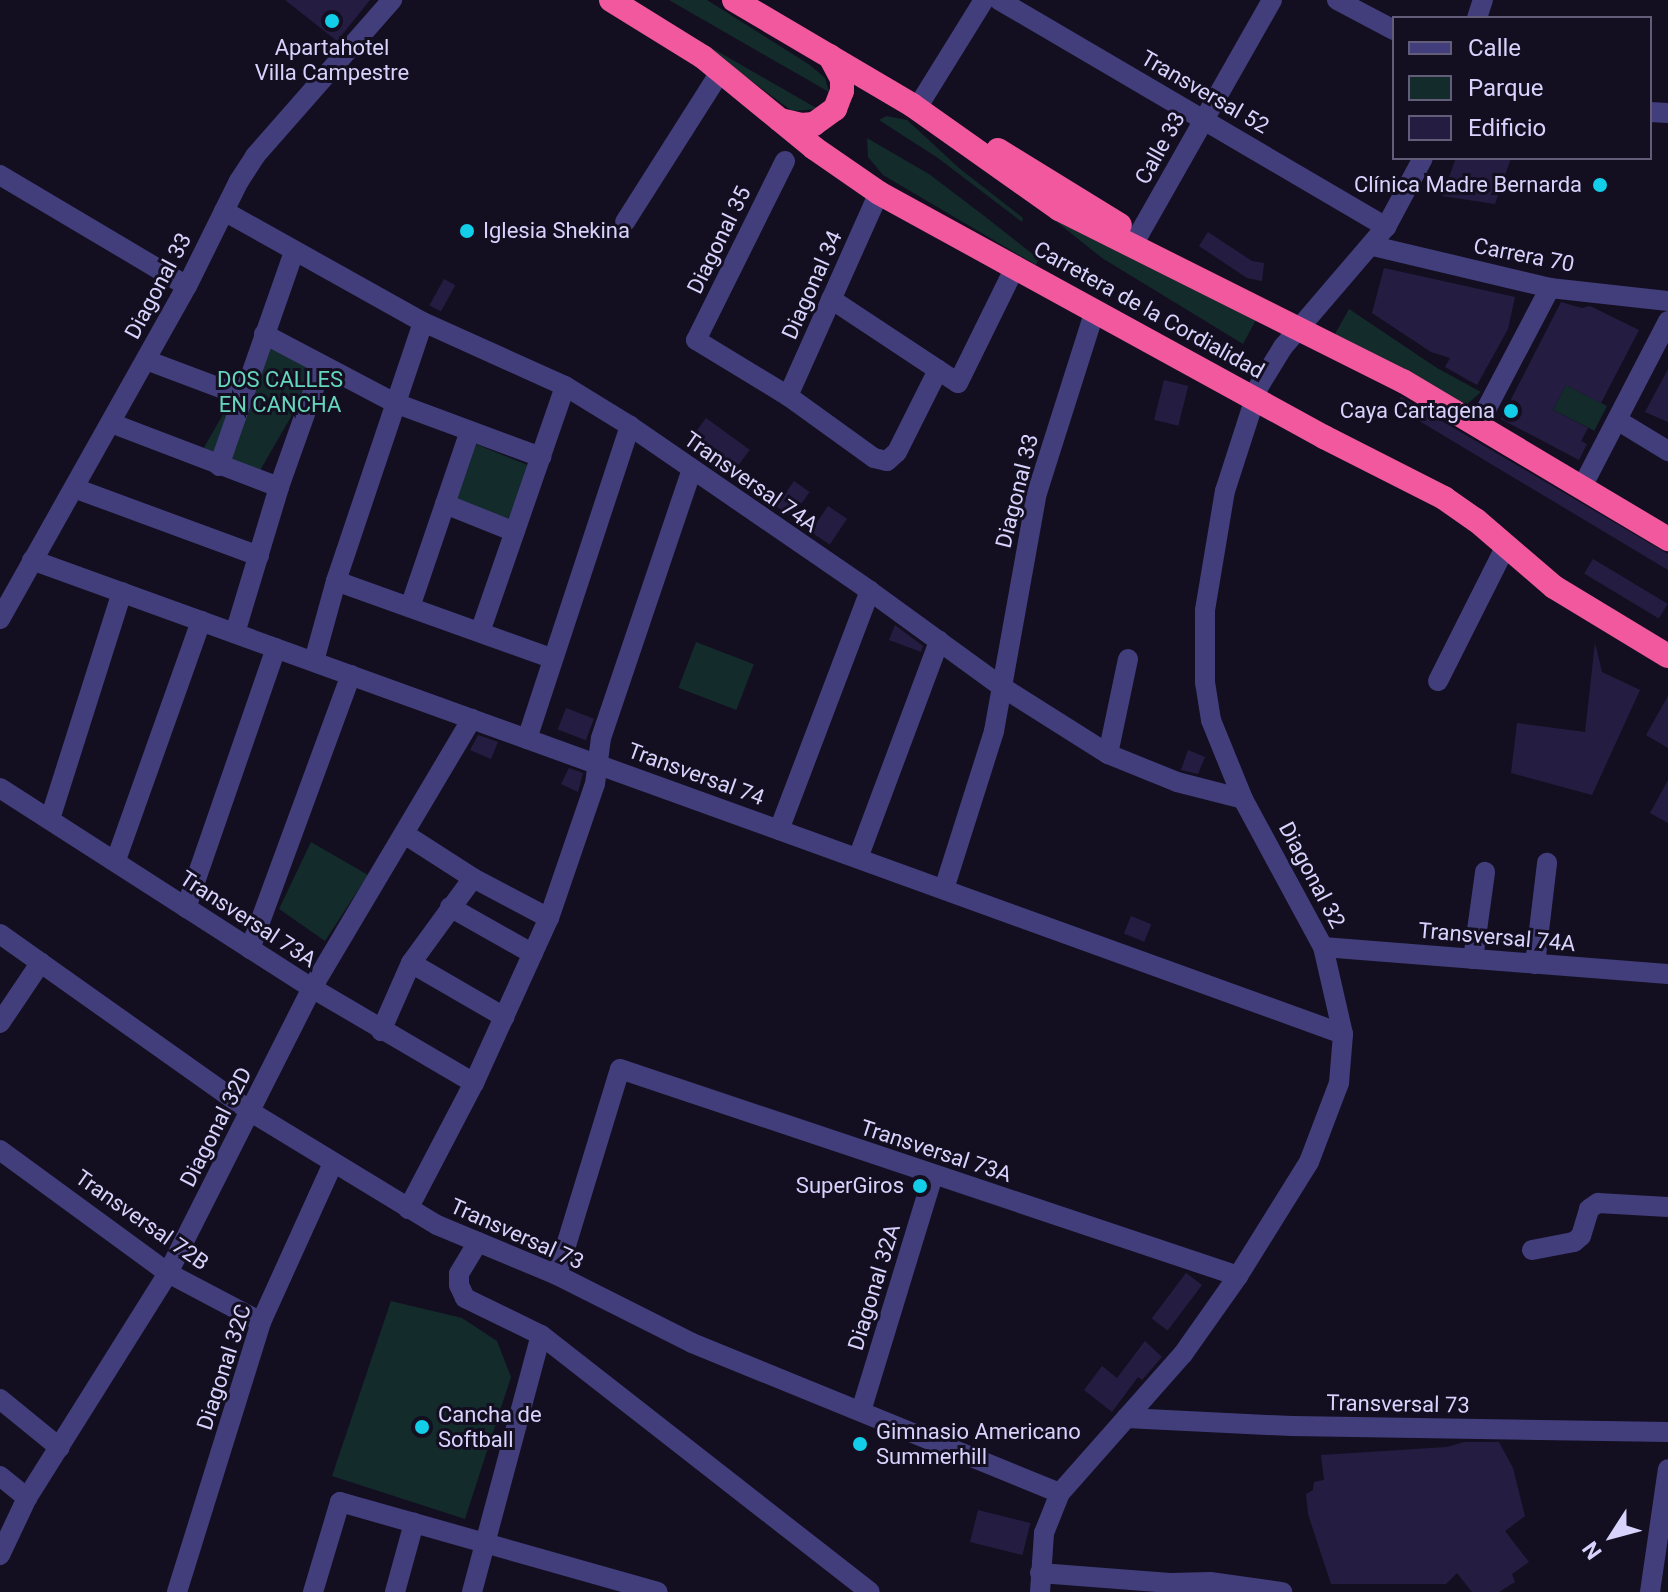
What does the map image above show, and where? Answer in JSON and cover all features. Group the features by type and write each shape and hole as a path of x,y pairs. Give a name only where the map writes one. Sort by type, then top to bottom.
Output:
{"highway":[{"name":"Carretera de la Cordialidad","path":"611,0 657,26 721,71 777,119 879,193 1444,498 1554,587 1668,656"},
{"name":"Carretera de la Cordialidad","path":"734,0 915,106 1059,209 1196,274 1297,330 1403,381 1668,539"},
{"path":"777,119 801,125 814,124 835,109 842,91 842,79 830,56"},
{"path":"915,106 998,150 1196,274"}],"street":[{"name":"Diagonal 33","path":"0,619 187,286 255,156 392,0"},
{"path":"915,106 984,0"},
{"name":"Transversal 52","path":"999,0 1386,227"},
{"name":"Calle 33","path":"1138,236 1272,0"},
{"path":"1337,0 1392,29"},
{"path":"625,222 721,71"},
{"name":"Diagonal 32","path":"1040,1582 1044,1533 1060,1493 1183,1354 1238,1276 1314,1149 1339,1083 1343,1034 1323,947 1243,799 1211,720 1204,648 1209,574 1222,505 1254,398 1272,363 1297,330 1373,246 1422,160"},
{"name":"Diagonal 35","path":"785,161 696,340 788,396"},
{"path":"0,175 187,286"},
{"name":"Diagonal 34","path":"788,396 879,193"},
{"name":"Transversal 74A","path":"224,211 423,322 565,386 630,426 870,591 1002,687 1108,754 1177,782 1243,799"},
{"name":"Carrera 70","path":"1373,246 1550,288 1668,301"},
{"path":"219,466 294,252"},
{"path":"831,299 958,383 1016,265"},
{"path":"1478,425 1550,288"},
{"name":"Diagonal 33","path":"944,889 994,731 1037,493 1095,310"},
{"path":"1582,487 1668,321"},
{"path":"314,661 336,581 423,322"},
{"path":"264,334 395,403 541,457"},
{"path":"146,360 242,396"},
{"path":"235,633 279,487 322,366"},
{"path":"788,396 874,458 887,461 897,452 938,370"},
{"path":"480,632 565,386"},
{"path":"1617,420 1668,451"},
{"path":"111,423 279,487"},
{"path":"527,739 551,658 630,426"},
{"path":"410,607 470,431"},
{"path":"408,1209 474,1083 549,918 595,784 601,738 692,469"},
{"path":"74,488 259,556"},
{"path":"445,504 515,532"},
{"path":"1438,681 1506,546"},
{"name":"Transversal 74","path":"32,560 1343,1034"},
{"path":"336,581 551,658"},
{"path":"779,830 870,591"},
{"path":"50,819 122,592"},
{"path":"116,860 201,621"},
{"path":"858,858 939,641"},
{"path":"186,908 276,648"},
{"path":"1108,754 1128,659"},
{"path":"250,949 351,675"},
{"name":"Diagonal 32D","path":"0,1555 27,1498 168,1273 312,988 406,835 472,719"},
{"name":"Transversal 73A","path":"0,788 381,1031 474,1083"},
{"path":"406,835 473,878 549,918"},
{"path":"1535,964 1547,863"},
{"path":"1473,959 1485,872"},
{"path":"381,1031 411,963 473,878"},
{"path":"450,907 533,954"},
{"name":"Transversal 73","path":"0,934 251,1112 408,1209 557,1275 692,1343 1060,1493"},
{"name":"Transversal 74A","path":"1323,947 1668,974"},
{"path":"0,1023 41,962"},
{"path":"411,963 504,1017"},
{"name":"Transversal 73A","path":"557,1275 620,1069 1238,1276"},
{"name":"Transversal 72B","path":"0,1150 168,1273 261,1322"},
{"name":"Diagonal 32C","path":"177,1592 261,1322 333,1163"},
{"name":"Diagonal 32A","path":"861,1411 933,1176"},
{"path":"1532,1250 1574,1242 1581,1236 1589,1209 1598,1203 1668,1207"},
{"path":"478,1242 459,1274 461,1292 471,1302 541,1335 870,1592"},
{"path":"472,1592 541,1335"},
{"path":"0,1399 60,1448"},
{"name":"Transversal 73","path":"1126,1418 1292,1426 1668,1432"},
{"path":"1650,1592 1666,1504 1668,1469"},
{"path":"0,1476 27,1498"},
{"path":"313,1592 340,1502 658,1592"},
{"path":"395,1592 414,1523"},
{"path":"1040,1582 1210,1582 1282,1592"}],"green space":[{"path":"669,0 707,0 810,65 825,78 829,92"},
{"path":"691,36 818,109 792,111"},
{"path":"886,116 907,120 959,168 1023,218 1022,222 938,158 879,120"},
{"path":"867,138 929,174 1039,259 1036,265 883,175 868,157"},
{"path":"1033,203 1257,318 1243,344 1102,258"},
{"path":"1349,309 1437,368 1481,392 1464,407 1335,334"},
{"name":"DOS CALLES EN CANCHA","path":"266,340 318,370 254,480 202,450"},
{"path":"1566,385 1607,406 1594,431 1553,410"},
{"path":"473,443 530,466 506,525 449,502"},
{"path":"696,642 754,664 736,710 678,688"},
{"path":"311,842 368,875 325,941 279,909"},
{"name":"Cancha de Softball","path":"391,1301 462,1318 497,1341 511,1377 465,1519 332,1476"}],"building":[{"name":"Apartahotel Villa Campestre","path":"285,0 370,0 337,41"},
{"path":"1455,160 1510,160 1495,204 1442,196"},
{"path":"1208,232 1252,261 1264,263 1262,281 1247,278 1199,246"},
{"path":"1384,268 1515,297 1508,329 1477,385 1445,367 1450,358 1431,352 1372,313"},
{"path":"444,279 455,285 441,312 429,305"},
{"path":"1561,302 1582,308 1590,306 1639,330 1601,403 1566,385 1553,410 1588,428 1581,441 1587,444 1579,460 1501,419"},
{"path":"1668,369 1668,422 1645,412"},
{"path":"1164,380 1188,386 1178,426 1154,420"},
{"path":"1401,397 1668,554 1668,570 1396,407"},
{"path":"706,418 750,450 731,476 687,444"},
{"path":"794,481 810,492 792,517 776,506"},
{"path":"828,506 847,519 830,545 811,532"},
{"path":"1593,559 1668,604 1659,618 1584,574"},
{"path":"895,625 923,646 921,652 889,640"},
{"path":"1595,643 1602,672 1640,690 1592,795 1511,773 1517,723 1585,732"},
{"path":"1668,696 1668,748 1646,735"},
{"path":"566,708 594,719 586,740 558,729"},
{"path":"478,735 498,742 491,759 470,750"},
{"path":"1188,750 1205,757 1198,774 1181,770"},
{"path":"569,768 583,773 578,792 561,784"},
{"path":"1668,780 1668,823 1650,813"},
{"path":"1131,916 1151,924 1144,942 1124,934"},
{"path":"1186,1273 1202,1285 1168,1331 1152,1319"},
{"path":"1145,1341 1162,1357 1142,1380 1138,1377 1112,1412 1084,1390 1102,1366 1117,1378"},
{"path":"1464,1442 1499,1442 1513,1468 1525,1516 1505,1531 1529,1562 1512,1574 1515,1582 1499,1592 1472,1592 1457,1573 1446,1584 1331,1584 1308,1514 1306,1494 1313,1490 1314,1482 1324,1480 1321,1455 1447,1447"},
{"path":"978,1510 1030,1523 1022,1555 970,1542"}],"place":[{"name":"Apartahotel Villa Campestre","path":"332,21"},
{"name":"Clínica Madre Bernarda","path":"1600,185"},
{"name":"Iglesia Shekina","path":"467,231"},
{"name":"Caya Cartagena","path":"1511,411"},
{"name":"SuperGiros","path":"920,1186"},
{"name":"Cancha de Softball","path":"422,1427"},
{"name":"Gimnasio Americano Summerhill","path":"860,1444"}]}
